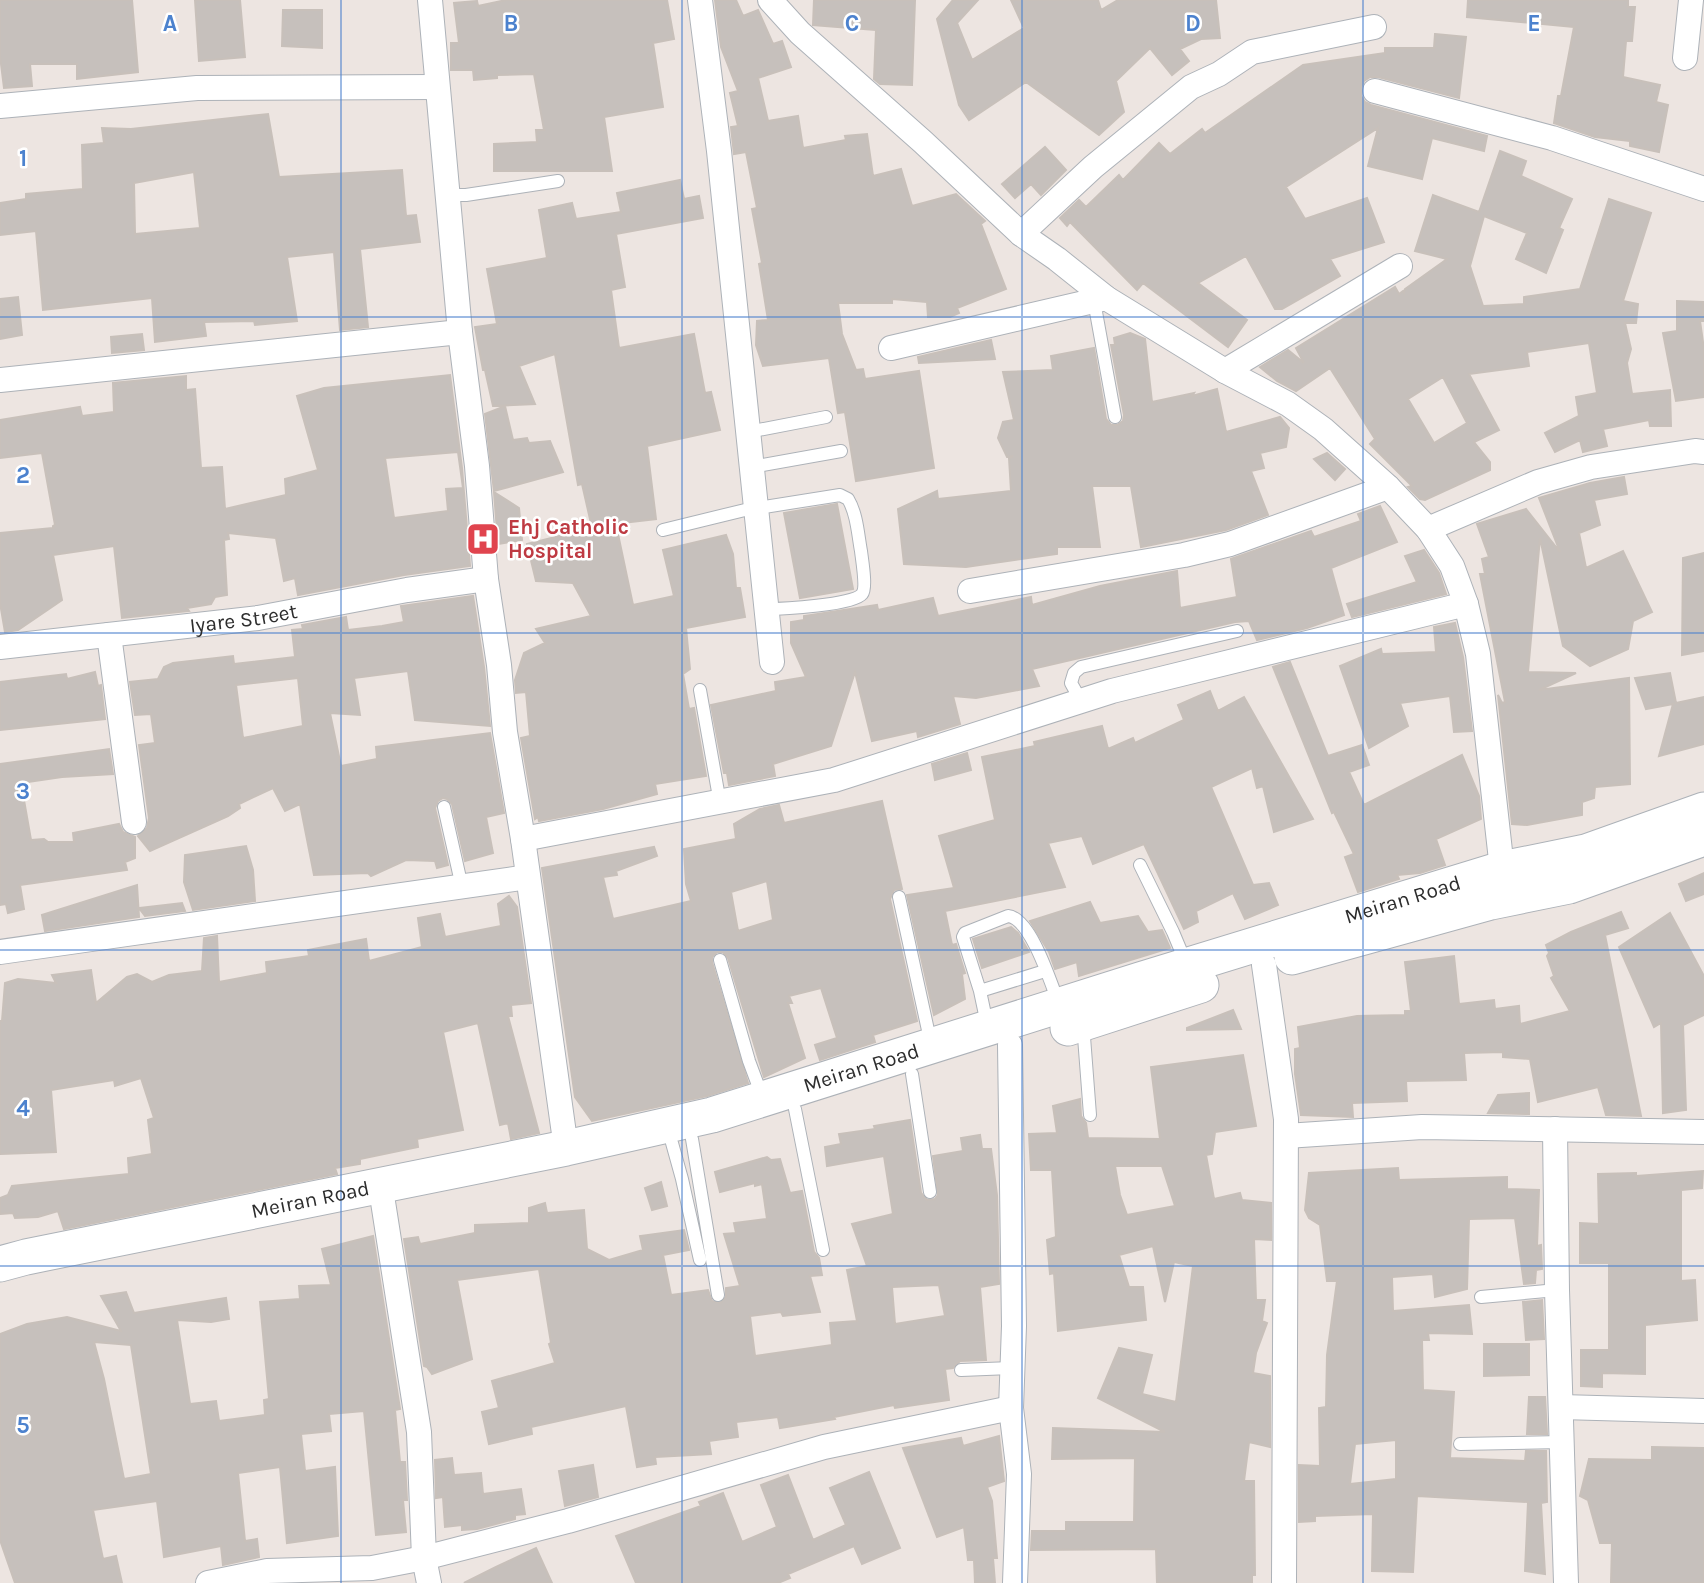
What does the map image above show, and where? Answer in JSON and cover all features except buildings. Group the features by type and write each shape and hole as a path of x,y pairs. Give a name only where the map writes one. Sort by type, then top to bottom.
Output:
{"main road":[{"name":"Meiran Road","path":"1070,1020 1187,965 1502,869 1586,852 1704,810"},
{"name":"Meiran Road","path":"0,1264 566,1148 712,1115 762,1099 1070,1020 1491,902 1569,886 1704,838"},
{"name":"Meiran Road","path":"0,1283 201,1238 682,1141 795,1109 922,1060"}],"street":[{"path":"430,0 460,332 477,466 486,579 499,665 505,732 523,839 566,1148"},
{"path":"700,0 719,151 772,662"},
{"path":"770,0 800,33 923,142 1021,234 1057,259 1100,300 1288,404 1322,429 1388,488 1428,529 1452,566 1466,604 1478,654 1502,869"},
{"path":"1685,58 1692,0"},
{"path":"1021,234 1093,167 1191,87 1219,74 1252,52 1374,27"},
{"path":"0,106 197,88 437,88"},
{"path":"1375,92 1552,138 1704,188"},
{"path":"1225,371 1400,266"},
{"path":"891,348 1100,300"},
{"path":"0,380 460,332"},
{"path":"1428,529 1538,482 1591,467 1695,451 1704,452"},
{"path":"970,591 1184,555 1230,544 1388,488"},
{"name":"Iyare Street","path":"0,648 258,618 407,590 486,579"},
{"path":"523,839 834,780 1081,701 1228,661 1466,604"},
{"path":"109,635 134,822"},
{"path":"0,952 528,877"},
{"path":"1264,965 1286,1119 1284,1583"},
{"path":"999,1037 1014,1326 1011,1408 1019,1474 1015,1583"},
{"path":"1286,1136 1422,1127 1704,1132"},
{"path":"1555,1129 1566,1583"},
{"path":"383,1202 419,1432 424,1558 429,1583"},
{"path":"1561,1407 1704,1411"},
{"path":"208,1583 267,1571 372,1568 424,1558 568,1521 824,1447 1011,1408"}],"lane":[{"path":"449,195 466,195 558,181"},
{"path":"1100,300 1115,417"},
{"path":"748,432 826,417"},
{"path":"752,467 841,451"},
{"path":"663,530 756,509 840,495 848,499 852,505 862,558 863,594 838,603 766,610"},
{"path":"1081,701 1071,683 1074,673 1082,667 1237,631"},
{"path":"700,690 720,803"},
{"path":"444,807 462,887"},
{"path":"1140,865 1187,965"},
{"path":"899,897 922,1060 930,1192"},
{"path":"999,1037 980,991 963,937 965,933 1008,916 1020,920 1030,936 1070,1020 1090,1115"},
{"path":"720,960 762,1099"},
{"path":"980,991 1045,971"},
{"path":"795,1109 823,1250"},
{"path":"682,1141 682,1179 699,1261"},
{"path":"682,1141 718,1295"},
{"path":"1481,1297 1557,1290"},
{"path":"961,1370 1011,1368"},
{"path":"1460,1444 1562,1442"}],"place":[{"name":"Ehj Catholic Hospital","path":"483,539"}]}
